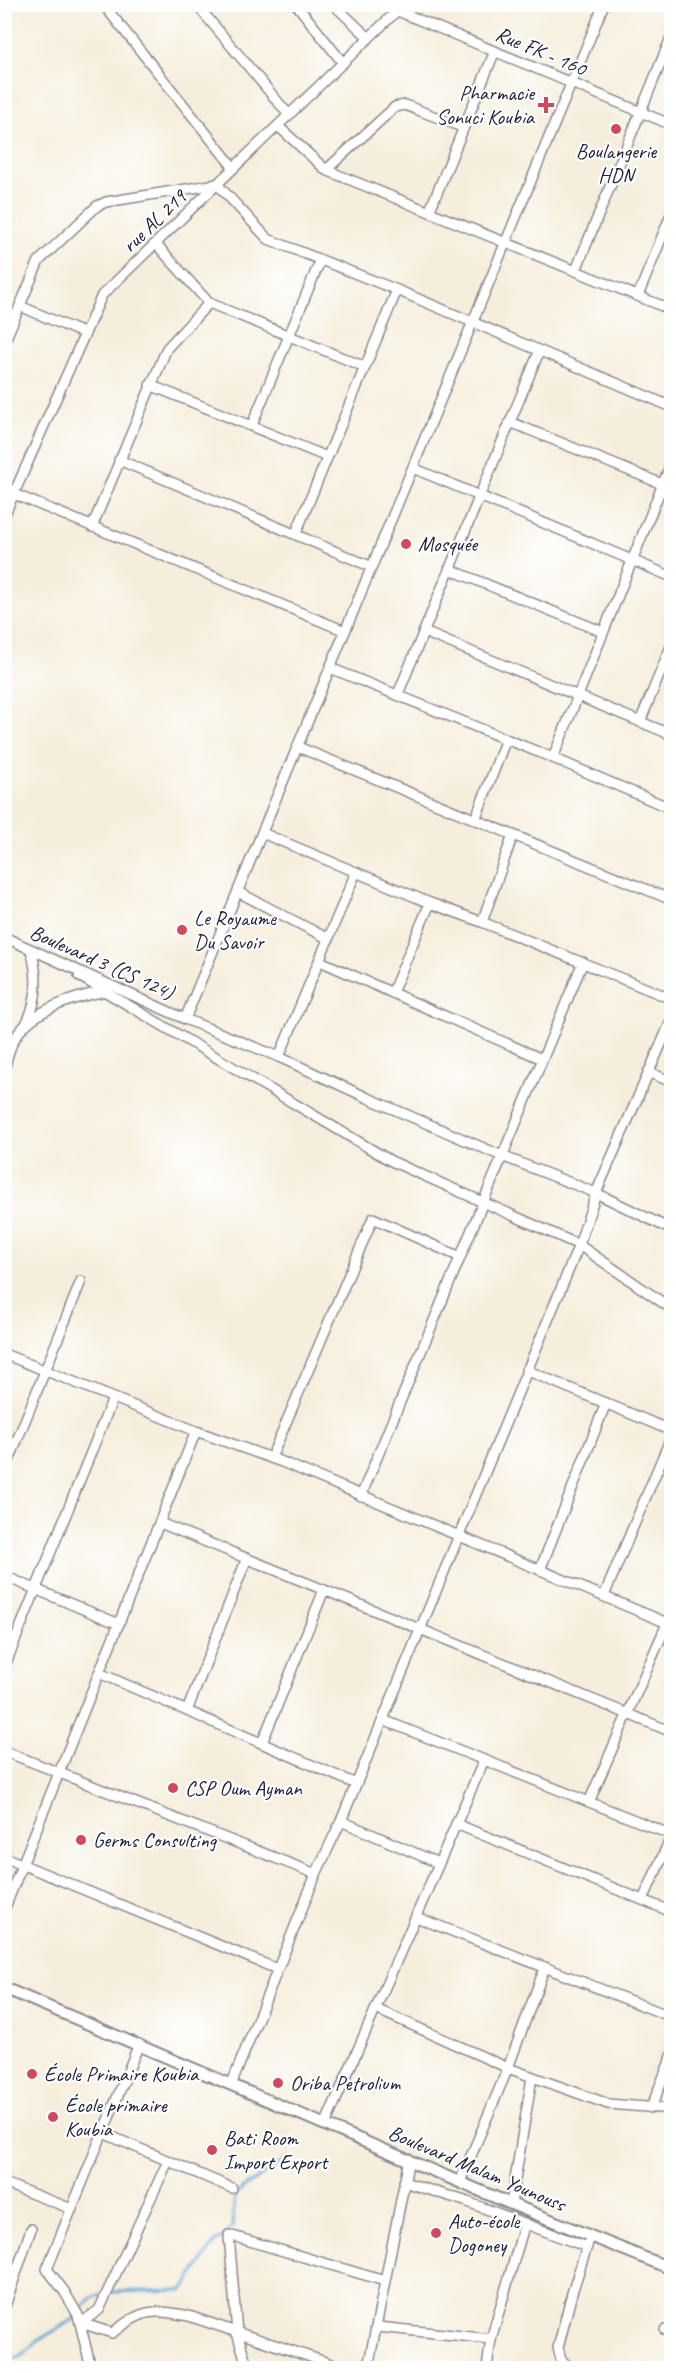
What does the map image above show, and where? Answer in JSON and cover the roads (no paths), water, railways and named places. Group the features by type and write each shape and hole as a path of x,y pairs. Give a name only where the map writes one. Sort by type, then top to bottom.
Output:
{"main road":[{"name":"Boulevard Malam Younouss","path":"4,1988 139,2043 325,2125 409,2159 588,2242 672,2269"}],"street":[{"path":"103,4 234,168"},
{"path":"196,4 289,115"},
{"path":"296,4 343,63"},
{"path":"333,4 369,38"},
{"path":"185,1019 604,4"},
{"name":"rue AL 219","path":"4,516 102,296 401,8"},
{"name":"Rue FK - 160","path":"401,8 495,51 672,125"},
{"path":"576,270 672,35"},
{"path":"430,210 495,51"},
{"path":"326,170 395,107 405,105 462,127"},
{"path":"278,126 326,170 430,210 672,310"},
{"path":"4,343 39,261 101,203 218,184 268,239 397,290 672,407"},
{"path":"638,296 672,212"},
{"path":"156,244 209,303 365,368"},
{"path":"252,425 320,261"},
{"path":"296,533 397,290"},
{"path":"92,527 170,342 209,303"},
{"path":"20,306 85,334"},
{"path":"398,694 539,352"},
{"path":"150,385 327,457"},
{"path":"510,423 662,484"},
{"path":"119,460 372,567"},
{"path":"553,758 672,461"},
{"path":"413,468 672,577"},
{"path":"4,490 345,631"},
{"path":"449,569 603,632"},
{"path":"424,632 672,735"},
{"path":"640,722 672,644"},
{"path":"330,668 398,694 672,809"},
{"path":"475,820 506,739"},
{"path":"298,747 672,900"},
{"path":"262,833 430,903 672,999"},
{"path":"482,922 513,836"},
{"path":"279,1057 356,872"},
{"path":"238,892 329,939"},
{"path":"392,993 430,903"},
{"name":"Boulevard 3 (CS 124)","path":"4,937 185,1019 279,1057 502,1156 596,1193 672,1230"},
{"path":"4,1070 12,1043 21,1031 34,1004 37,986 36,967 31,950"},
{"path":"46,957 391,1161 579,1245 672,1310"},
{"path":"320,962 542,1059"},
{"path":"361,1496 583,962"},
{"path":"21,1031 42,1013 57,1005 118,988"},
{"path":"232,2083 316,1874 341,1821 579,1245 596,1193 672,1019"},
{"path":"648,1072 672,1082"},
{"path":"271,1458 373,1218 460,1257"},
{"path":"4,1473 81,1281"},
{"path":"4,1354 196,1431 271,1458 669,1624"},
{"path":"526,1370 672,1431"},
{"path":"4,1668 113,1398"},
{"path":"540,1570 606,1404"},
{"path":"4,1910 196,1431"},
{"path":"604,1596 672,1435"},
{"path":"160,1523 672,1732"},
{"path":"187,1711 247,1558"},
{"path":"4,1576 119,1624"},
{"path":"262,1743 324,1590"},
{"path":"589,1802 669,1624 672,1612"},
{"path":"99,1673 356,1784"},
{"path":"383,1720 672,1835 643,1900"},
{"path":"4,1751 316,1874"},
{"path":"325,2125 483,1760"},
{"path":"341,1821 438,1863"},
{"path":"456,1824 672,1912"},
{"path":"4,1857 277,1969"},
{"path":"416,1917 672,2017"},
{"path":"460,2182 508,2068 545,1967"},
{"path":"376,2009 508,2068 609,2104 672,2109"},
{"path":"91,2368 81,2323 64,2291 46,2269 139,2043"},
{"path":"651,2108 672,2056"},
{"path":"512,2205 532,2077"},
{"path":"103,2133 232,2188"},
{"path":"368,2368 378,2327 409,2159"},
{"path":"81,2323 99,2310 168,2160"},
{"path":"404,2182 588,2242 558,2348 561,2359 569,2368"},
{"path":"4,2183 72,2209"},
{"path":"487,2368 491,2338 525,2223"},
{"path":"4,2309 32,2229"},
{"path":"248,2368 237,2333 229,2235 386,2281"},
{"path":"81,2323 112,2333 139,2314 166,2312 189,2316 343,2368"},
{"path":"378,2327 491,2338"}],"waterway":[{"path":"110,2292 183,2290 216,2241 225,2237 232,2226 235,2197 243,2188 288,2158"},
{"path":"79,2312 92,2298 104,2294"},
{"path":"4,2365 24,2353 37,2341 76,2318"}],"place":[{"name":"Pharmacie Sonuci Koubia","path":"546,105"},
{"name":"Boulangerie HDN","path":"616,129"},
{"name":"Mosquée","path":"406,544"},
{"name":"Le Royaume Du Savoir","path":"182,930"},
{"name":"CSP Oum Ayman","path":"173,1788"},
{"name":"Germs Consulting","path":"81,1840"},
{"name":"École Primaire Koubia","path":"32,2074"},
{"name":"Oriba Petrolium","path":"278,2083"},
{"name":"École primaire Koubia","path":"53,2117"},
{"name":"Bati Room Import Export","path":"212,2150"},
{"name":"Auto-école Dogoney","path":"436,2233"}]}
